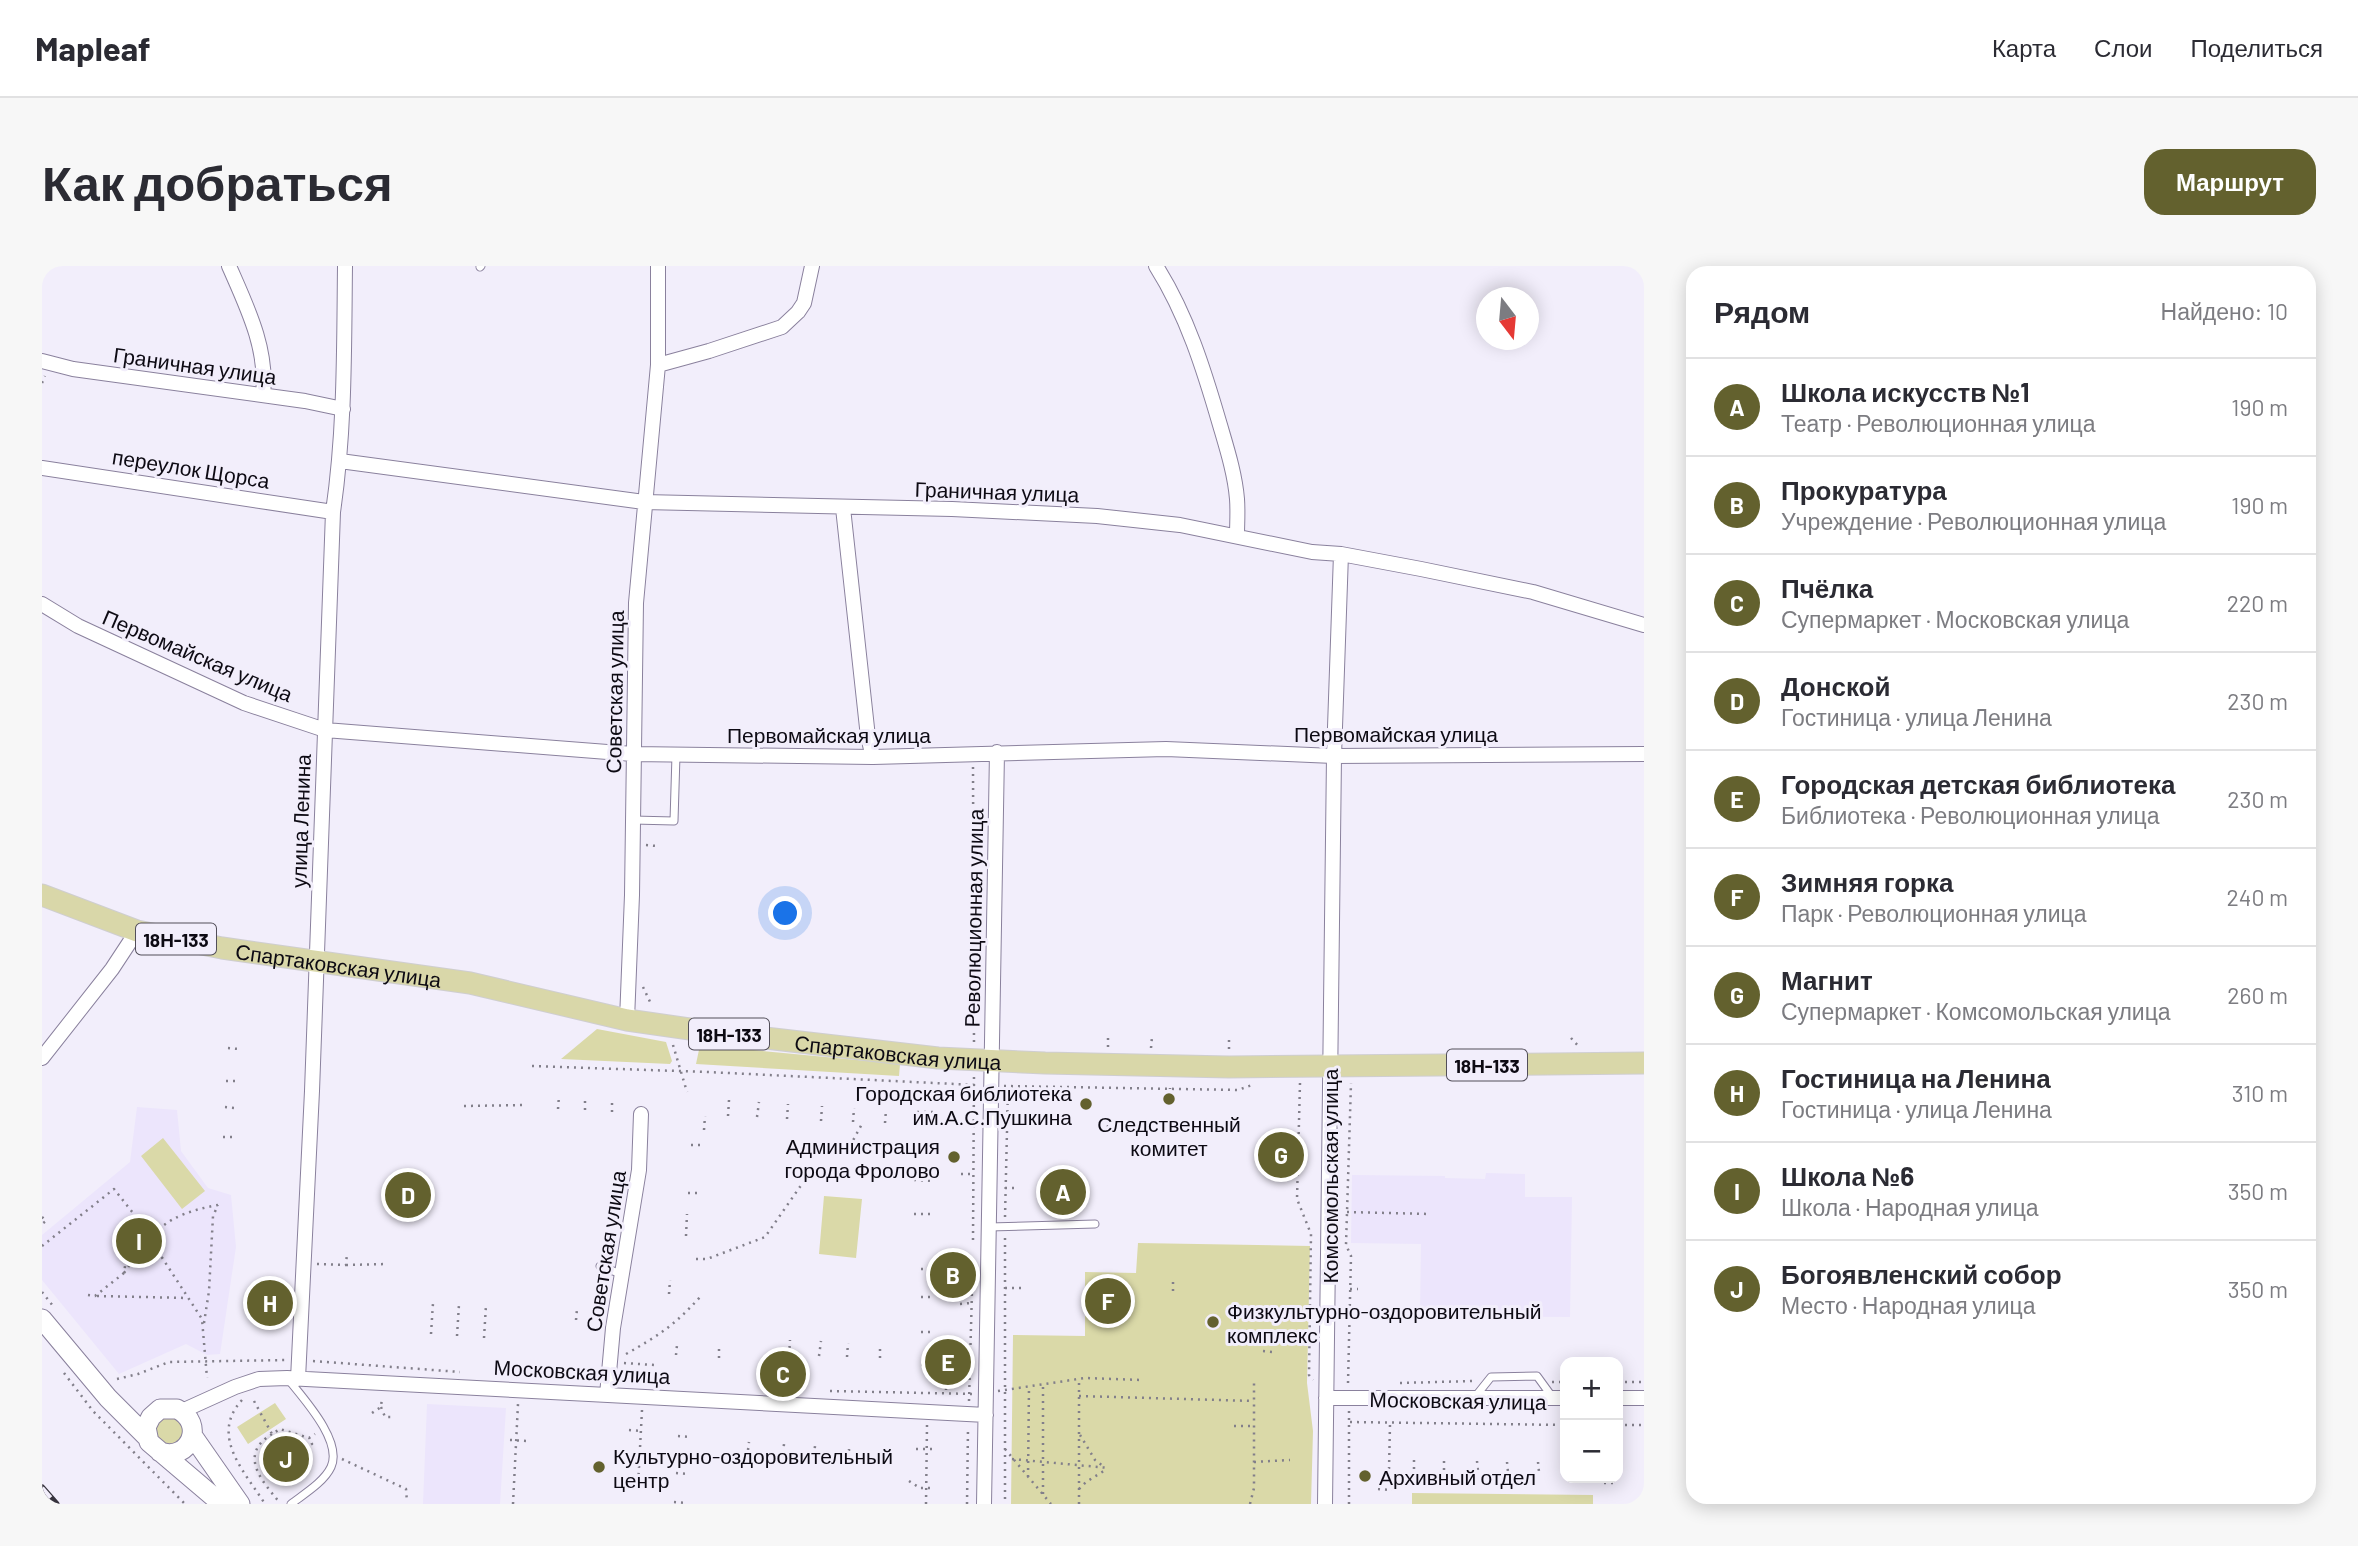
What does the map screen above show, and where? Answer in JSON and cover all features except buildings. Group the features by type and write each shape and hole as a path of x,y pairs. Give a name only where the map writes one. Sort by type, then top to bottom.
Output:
{"main road":[{"name":"Спартаковская улица","path":"42,895 138,931 222,948 470,983 627,1020 811,1044 983,1061 1341,1067 1644,1063"}],"street":[{"path":"229,266 261,350 263,395"},
{"name":"улица Ленина","path":"293,1378 312,1091 333,512 343,409 345,266"},
{"name":"Советская улица","path":"627,1020 640,820 634,754 636,603 657,365 658,266"},
{"path":"657,365 782,327 804,303 812,266"},
{"path":"1156,266 1189,329 1205,372 1231,467 1237,498 1237,536"},
{"name":"Граничная улица","path":"42,361 73,369 263,395 343,409"},
{"name":"Граничная улица","path":"340,461 645,502 952,509 1097,516 1180,525 1533,592 1644,625"},
{"name":"переулок Щорса","path":"42,468 333,512"},
{"path":"843,508 865,712 873,757"},
{"name":"Комсомольская улица","path":"1325,1504 1326,1398 1341,1067 1334,756 1341,554"},
{"name":"Первомайская улица","path":"42,604 78,625 244,703 325,730 676,755 873,757 1166,749 1334,756 1644,754"},
{"name":"Революционная улица","path":"984,1504 989,1227 983,1061 997,752"},
{"path":"42,1058 112,969 138,931"},
{"name":"Советская улица","path":"607,1395 613,1328 639,1170 641,1114"},
{"path":"42,1319 108,1398 153,1444 222,1504"},
{"name":"Московская улица","path":"182,1411 235,1387 259,1380 293,1378 986,1415"},
{"path":"108,1398 143,1410 171,1407 182,1411 192,1423 192,1435 189,1444 181,1451 171,1454 153,1444 148,1422 160,1409"},
{"name":"Московская улица","path":"1326,1398 1559,1398"},
{"path":"1623,1398 1644,1398"},
{"path":"192,1435 240,1504"}],"lane":[{"path":"640,820 674,821 676,755"},
{"path":"989,1227 1095,1224"},
{"path":"600,1266 621,1274"},
{"name":"Московская улица","path":"1475,1398 1491,1377 1537,1376 1559,1398"},
{"path":"291,1504 319,1481 331,1467 333,1455 331,1440 293,1378"}],"path":[{"name":"Революционная улица","path":"967,1504 972,1275 983,1061 973,753"},
{"path":"640,820 646,845 657,846"},
{"path":"643,983 651,1004 667,1026 687,1093"},
{"path":"1152,1037 1152,1046"},
{"path":"228,1048 239,1049"},
{"name":"Комсомольская улица","path":"1341,1067 1346,1245 1351,1256 1349,1504"},
{"path":"226,1081 237,1082"},
{"name":"Комсомольская улица","path":"1300,1083 1297,1199 1311,1234 1309,1375 1317,1384"},
{"path":"1005,1504 1005,1188 1008,1086"},
{"path":"1170,1088 1170,1096"},
{"path":"558,1109 559,1096"},
{"path":"585,1097 585,1110"},
{"path":"612,1098 612,1112"},
{"path":"728,1116 729,1100"},
{"path":"758,1102 758,1117"},
{"path":"787,1119 788,1104"},
{"path":"464,1107 525,1105"},
{"path":"821,1121 822,1106"},
{"path":"225,1107 235,1108"},
{"path":"853,1122 854,1108"},
{"path":"885,1123 886,1110"},
{"path":"917,1112 934,1112"},
{"path":"704,1130 705,1116"},
{"path":"1108,1118 1108,1129"},
{"path":"1141,1119 1141,1130"},
{"path":"1176,1119 1176,1131"},
{"path":"1207,1131 1208,1119"},
{"path":"850,1146 863,1122"},
{"path":"223,1137 234,1137"},
{"path":"691,1145 703,1145"},
{"path":"915,1148 934,1149"},
{"path":"696,1259 707,1259 765,1237 811,1171"},
{"path":"915,1181 933,1181"},
{"path":"1005,1188 1019,1188"},
{"path":"42,1246 114,1189 133,1213 202,1319 207,1378"},
{"path":"688,1193 700,1193"},
{"path":"95,1296 124,1273 149,1238 169,1220 218,1205 213,1216 209,1291 203,1327"},
{"path":"1347,1212 1430,1214"},
{"path":"124,1273 133,1213"},
{"path":"686,1236 687,1214"},
{"path":"914,1214 933,1214"},
{"path":"42,1217 46,1221 42,1224"},
{"path":"346,1265 347,1252"},
{"path":"314,1263 387,1264"},
{"path":"921,1269 932,1269"},
{"path":"960,1275 972,1275"},
{"path":"1173,1291 1174,1277"},
{"path":"669,1294 670,1280"},
{"path":"1005,1288 1026,1289"},
{"path":"1350,1289 1358,1289"},
{"path":"88,1295 188,1298"},
{"path":"610,1362 666,1331 700,1297"},
{"path":"921,1297 932,1297"},
{"path":"431,1334 433,1303"},
{"path":"960,1304 971,1303"},
{"path":"457,1336 459,1304"},
{"path":"484,1338 486,1305"},
{"path":"576,1320 577,1309"},
{"path":"1349,1311 1357,1311"},
{"path":"1386,1311 1397,1311"},
{"path":"921,1332 932,1332"},
{"path":"789,1355 790,1340"},
{"path":"819,1356 821,1341"},
{"path":"847,1357 848,1343"},
{"path":"676,1355 677,1345"},
{"path":"880,1345 880,1358"},
{"path":"719,1348 719,1358"},
{"path":"1263,1351 1273,1352"},
{"path":"343,1357 343,1364"},
{"path":"610,1362 654,1365"},
{"path":"921,1365 932,1365"},
{"path":"758,1366 774,1367"},
{"name":"Московская улица","path":"1396,1383 1471,1381 1491,1377"},
{"path":"819,1391 969,1394 1079,1379 1142,1380"},
{"path":"1079,1379 1079,1504"},
{"path":"946,1381 946,1394"},
{"path":"1250,1504 1254,1488 1254,1382"},
{"path":"1623,1382 1644,1382"},
{"path":"1043,1494 1044,1385"},
{"path":"1028,1477 1029,1387"},
{"path":"228,1433 231,1414 250,1394"},
{"path":"382,1394 381,1407 385,1417 395,1417"},
{"path":"643,1396 638,1486 650,1487"},
{"path":"1079,1396 1254,1401"},
{"path":"254,1401 272,1434"},
{"path":"513,1504 518,1401"},
{"path":"372,1413 381,1407"},
{"name":"Московская улица","path":"1350,1422 1560,1425"},
{"path":"1389,1469 1390,1423"},
{"path":"926,1504 927,1425"},
{"path":"1623,1425 1644,1425"},
{"path":"1234,1426 1254,1426"},
{"path":"225,1428 233,1451 265,1504"},
{"path":"281,1504 257,1475 255,1455 265,1438 280,1429 309,1438 312,1444 305,1448"},
{"path":"309,1438 324,1429"},
{"path":"629,1430 641,1431"},
{"path":"1079,1435 1095,1460 1109,1468"},
{"path":"678,1436 690,1437"},
{"path":"510,1440 528,1441"},
{"path":"962,1441 968,1441"},
{"path":"748,1450 749,1442"},
{"path":"783,1453 784,1444"},
{"path":"814,1455 815,1446"},
{"path":"849,1449 849,1458"},
{"path":"916,1449 935,1449"},
{"path":"1005,1449 1051,1504"},
{"path":"333,1455 406,1489 407,1502"},
{"path":"962,1456 968,1456"},
{"path":"1012,1459 1109,1468"},
{"path":"1254,1462 1290,1460"},
{"path":"1414,1461 1414,1470"},
{"path":"1444,1461 1444,1470"},
{"path":"1477,1461 1478,1471"},
{"path":"1507,1462 1508,1472"},
{"path":"1538,1462 1539,1472"},
{"path":"1079,1489 1109,1468"},
{"path":"676,1473 688,1474"},
{"path":"909,1481 920,1488 934,1488"},
{"path":"1378,1489 1392,1490"},
{"path":"674,1502 687,1503"}],"shaded area":[{"path":"137,1107 177,1110 181,1151 208,1188 231,1195 236,1247 220,1354 207,1355 186,1344 119,1374 42,1280 42,1235 130,1162"},
{"path":"1486,1173 1525,1174 1525,1197 1572,1197 1570,1317 1420,1316 1421,1244 1351,1243 1352,1175 1485,1179"},
{"path":"427,1404 506,1408 500,1504 423,1504"}],"green space":[{"path":"597,1029 666,1042 672,1061 670,1064 561,1059"},
{"path":"700,1045 900,1064 899,1076 696,1064"},
{"path":"163,1138 205,1191 182,1209 141,1156"},
{"path":"824,1196 862,1199 856,1258 819,1254"},
{"path":"1138,1243 1310,1246 1307,1383 1313,1431 1311,1504 1011,1504 1013,1335 1085,1336 1085,1272 1136,1273"},
{"path":"275,1403 286,1419 248,1444 237,1427"},
{"path":"182,1415 185,1442 162,1448 151,1423 154,1418"},
{"path":"1412,1493 1593,1495 1593,1504 1412,1504"}],"railway":[{"path":"42,1488 56,1504"}],"place":[{"name":"Следственный комитет","path":"1169,1099"},
{"name":"Городская библиотека им.А.С.Пушкина","path":"1086,1104"},
{"name":"Магнит","path":"1281,1155"},
{"name":"Администрация города Фролово","path":"954,1157"},
{"name":"Школа искусств №1","path":"1063,1192"},
{"name":"Донской","path":"408,1195"},
{"name":"Школа №6","path":"139,1241"},
{"name":"Прокуратура","path":"953,1275"},
{"name":"Зимняя горка","path":"1108,1301"},
{"name":"Гостиница на Ленина","path":"270,1303"},
{"name":"Физкультурно-оздоровительный комплекс","path":"1213,1322"},
{"name":"Городская детская библиотека","path":"948,1362"},
{"name":"Пчёлка","path":"783,1374"},
{"name":"Богоявленский собор","path":"286,1459"},
{"name":"Культурно-оздоровительный центр","path":"599,1467"},
{"name":"Архивный отдел","path":"1365,1476"}]}
